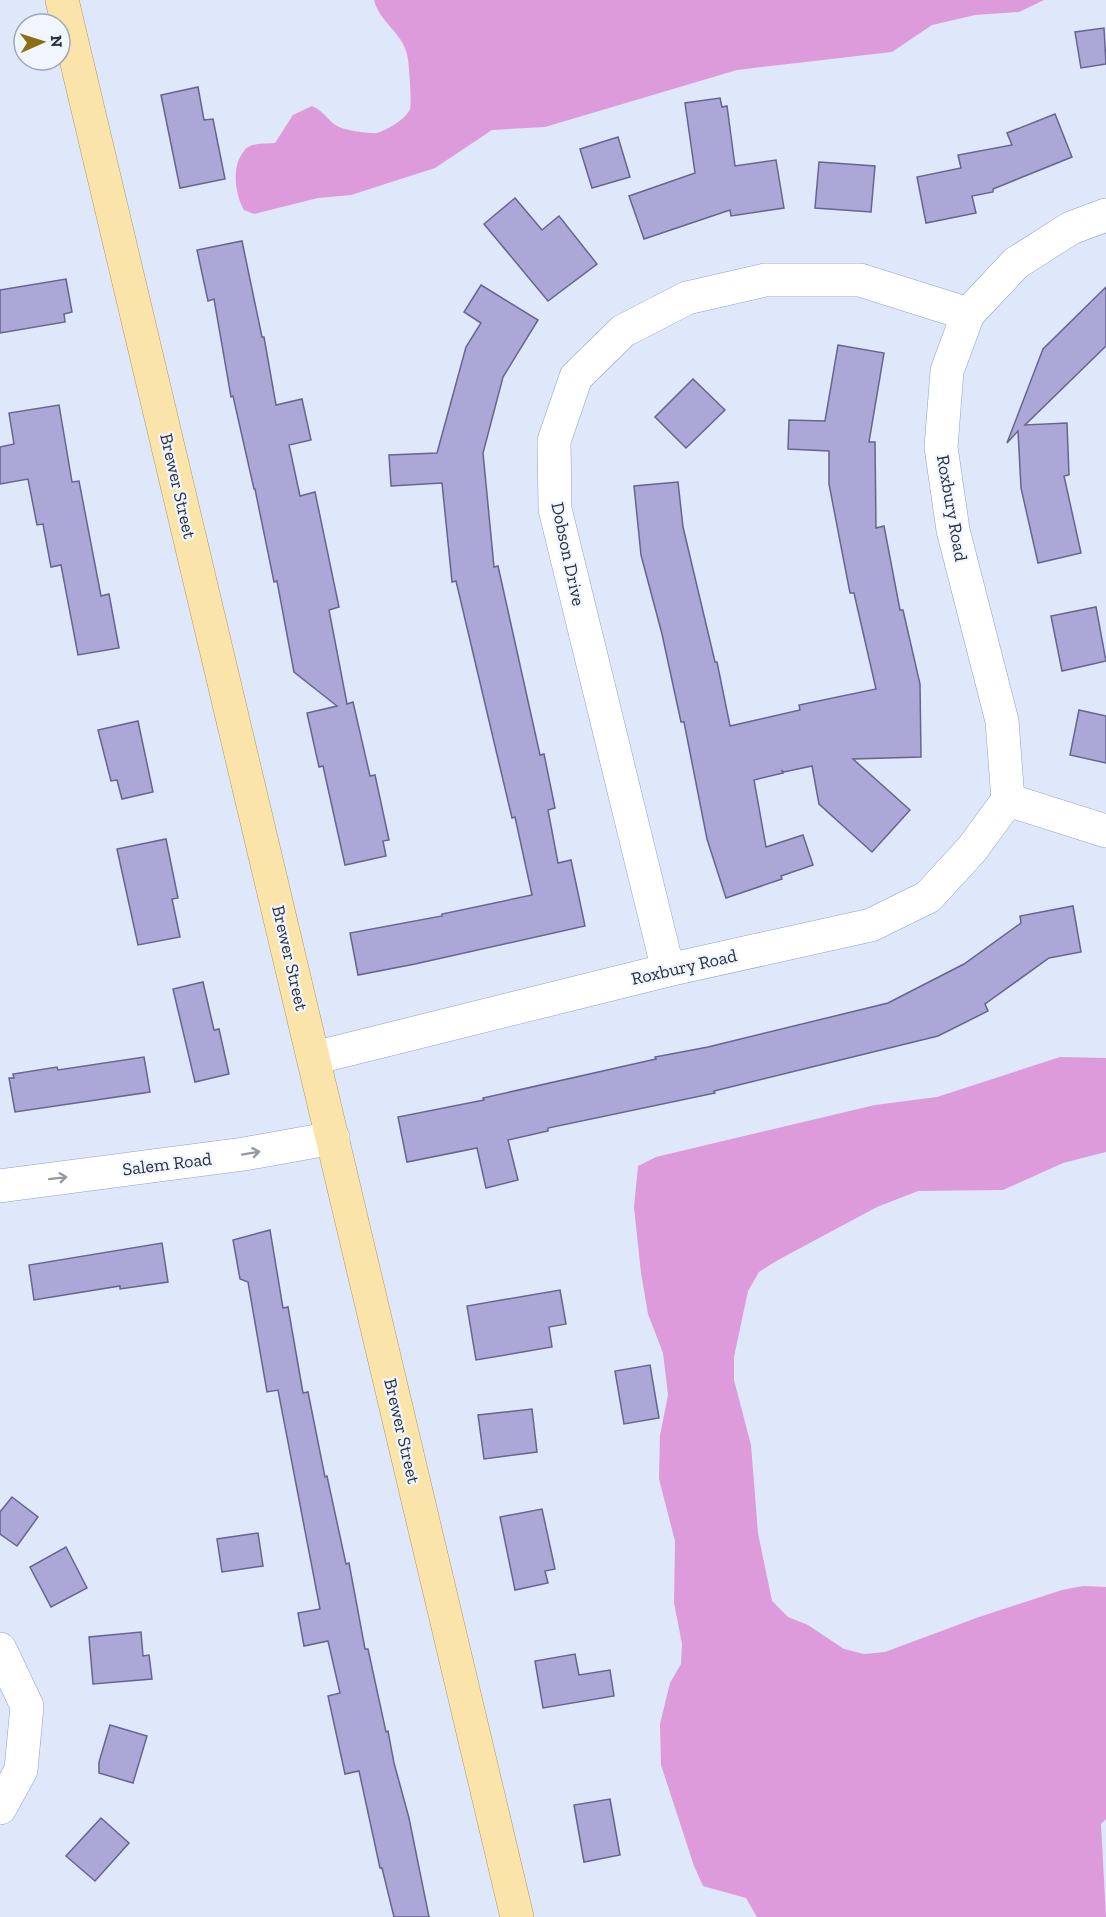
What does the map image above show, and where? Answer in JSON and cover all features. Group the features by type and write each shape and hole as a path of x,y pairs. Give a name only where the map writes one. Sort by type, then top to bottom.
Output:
{"main road":[{"name":"Brewer Street","path":"62,0 517,1917"}],"street":[{"name":"Roxbury Road","path":"314,1058 668,970 871,925 928,897 972,849 1008,800 1002,721 953,530 941,447 947,371 968,314 1016,263 1071,228 1106,215"},
{"name":"Dobson Drive","path":"668,970 555,509 554,441 576,377 623,331 641,321 687,298 765,280 860,280 968,314"},
{"path":"1008,800 1106,831"},
{"name":"Salem Road","path":"0,1186 244,1154 333,1138"},
{"path":"0,1649 27,1706 21,1770 0,1808"}],"shaded area":[{"path":"374,0 1044,0 1019,12 975,15 932,25 892,52 737,70 545,127 492,130 435,168 351,195 318,198 254,214 244,210 238,197 236,180 240,157 250,146 275,143 293,115 312,106 340,127 377,133 391,127 408,113 411,98 407,54 400,39 381,15"},
{"path":"1060,1057 1106,1058 1106,1152 1063,1163 1003,1190 918,1191 877,1207 778,1260 759,1272 748,1291 734,1357 734,1380 751,1445 758,1533 772,1601 788,1617 808,1625 844,1649 864,1654 885,1652 979,1617 1062,1590 1083,1586 1106,1587 1106,1819 1101,1824 1106,1917 757,1917 746,1898 703,1886 694,1866 661,1765 660,1724 670,1683 681,1664 682,1644 674,1603 675,1541 659,1479 660,1435 668,1395 663,1353 648,1314 641,1273 634,1207 638,1166 656,1157 875,1105 937,1097"}],"building":[{"path":"1104,28 1106,64 1081,68 1075,32"},
{"path":"198,87 204,120 213,119 225,179 180,188 161,95"},
{"path":"720,98 722,107 727,106 735,166 776,160 784,208 731,216 730,210 644,239 629,196 695,173 685,103"},
{"path":"1055,114 1072,157 993,189 993,192 972,196 976,213 926,223 917,177 961,168 958,155 1012,145 1007,133"},
{"path":"618,137 630,177 592,188 580,149"},
{"path":"819,162 875,166 871,212 815,208"},
{"path":"515,198 542,230 559,216 597,264 548,301 484,224"},
{"path":"242,241 262,337 264,337 276,405 302,399 311,440 289,445 300,496 315,492 339,607 329,610 347,704 353,702 370,776 375,775 389,840 383,841 386,856 345,865 323,766 319,767 307,713 337,706 294,672 277,581 274,582 255,489 233,396 231,397 214,299 208,301 197,250"},
{"path":"66,279 72,312 64,314 65,322 0,333 0,290"},
{"path":"481,285 538,320 503,377 483,453 494,567 498,566 540,755 544,754 555,808 548,810 558,863 571,860 585,926 358,975 350,933 442,916 442,914 532,895 515,817 512,818 456,581 452,582 442,483 391,486 389,455 437,453 466,347 481,323 464,312"},
{"path":"1106,287 1106,346 1025,425 1067,423 1069,475 1064,476 1081,553 1038,563 1021,488 1018,431 1007,443 1043,349"},
{"path":"838,345 884,353 869,442 875,442 876,528 884,526 900,610 903,610 920,684 921,757 853,759 910,810 872,852 819,804 812,766 782,771 783,773 754,780 766,847 803,835 813,865 781,876 782,879 726,898 707,839 684,722 681,722 662,634 641,555 634,486 678,482 683,527 715,662 717,662 730,726 800,710 799,705 876,689 854,593 850,593 829,484 829,451 788,449 789,420 825,421"},
{"path":"693,379 725,410 686,448 655,417"},
{"path":"59,405 72,482 79,481 101,596 109,594 119,648 78,655 61,565 51,567 43,524 37,525 28,479 0,484 0,447 14,444 9,413"},
{"path":"1096,607 1106,661 1062,671 1051,616"},
{"path":"1079,710 1106,716 1106,763 1070,755"},
{"path":"138,721 153,792 122,799 117,780 111,781 98,730"},
{"path":"166,839 178,898 172,899 180,937 138,945 117,849"},
{"path":"1073,906 1081,952 1049,958 985,1004 988,1011 938,1036 714,1091 715,1093 548,1128 548,1131 508,1140 518,1180 486,1188 477,1148 407,1162 398,1117 484,1100 483,1098 888,1003 964,964 1021,923 1020,916"},
{"path":"203,982 214,1030 219,1029 229,1074 195,1082 173,989"},
{"path":"144,1057 150,1092 15,1112 9,1078 14,1078 13,1074 57,1067 58,1070"},
{"path":"270,1230 283,1308 288,1307 303,1393 308,1392 325,1477 327,1476 346,1564 349,1563 365,1649 368,1649 386,1732 388,1731 409,1818 429,1917 394,1917 382,1868 380,1868 359,1771 345,1774 328,1696 340,1693 328,1641 304,1646 298,1613 320,1609 278,1390 267,1392 248,1282 240,1279 233,1240"},
{"path":"162,1243 168,1282 120,1289 120,1286 34,1300 29,1265"},
{"path":"560,1290 566,1324 549,1327 552,1347 476,1360 467,1306"},
{"path":"650,1365 659,1418 624,1424 615,1371"},
{"path":"532,1409 537,1452 484,1459 478,1415"},
{"path":"12,1497 38,1517 17,1546 0,1534 0,1512"},
{"path":"542,1509 555,1569 545,1571 548,1583 515,1590 500,1517"},
{"path":"258,1533 263,1566 222,1572 217,1539"},
{"path":"66,1547 87,1588 51,1607 30,1567"},
{"path":"141,1632 143,1656 149,1655 152,1679 93,1684 89,1637"},
{"path":"575,1654 579,1675 610,1670 614,1696 543,1708 535,1661"},
{"path":"110,1725 147,1736 133,1783 99,1773 99,1762"},
{"path":"610,1799 620,1855 584,1862 574,1805"},
{"path":"101,1818 129,1843 95,1881 66,1856"}]}
